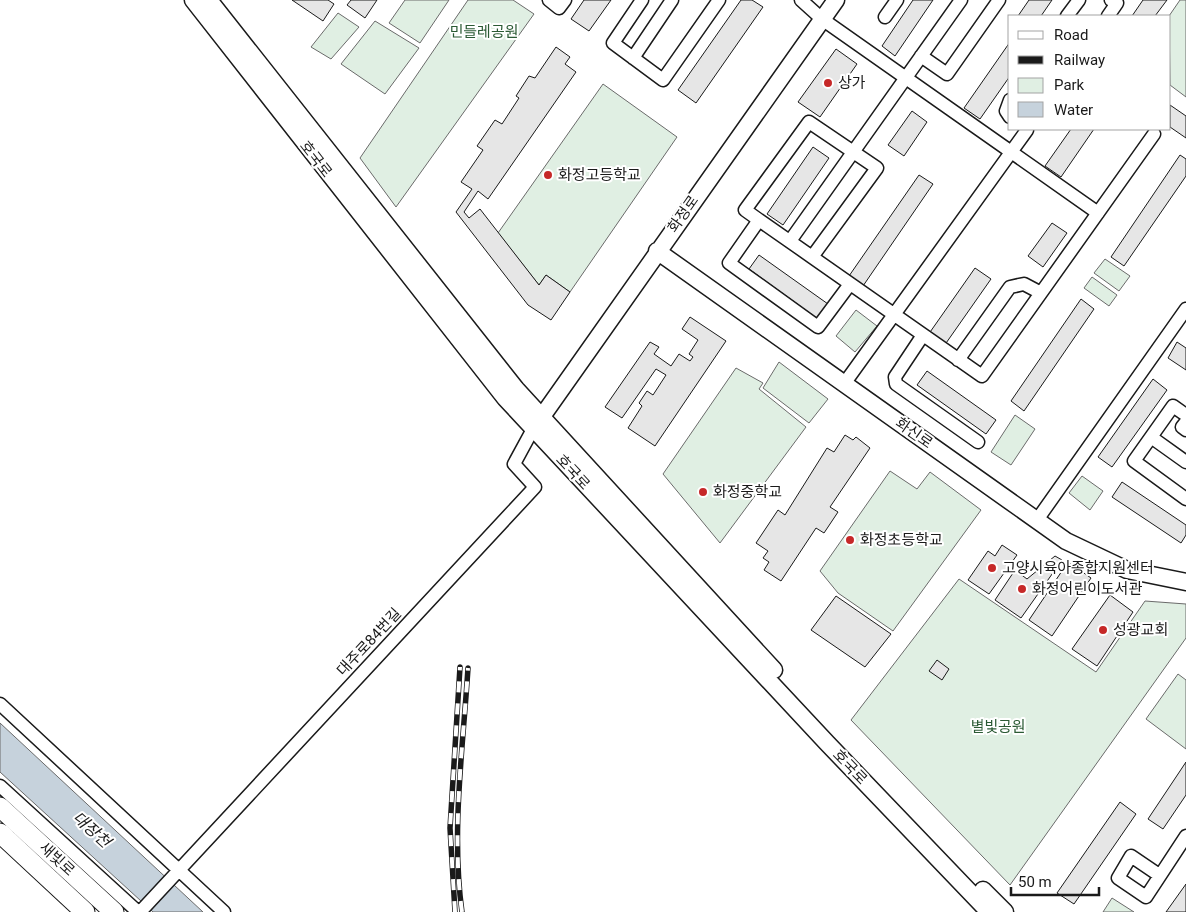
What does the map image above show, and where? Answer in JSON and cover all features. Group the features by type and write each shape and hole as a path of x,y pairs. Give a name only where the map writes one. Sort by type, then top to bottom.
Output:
{"highway":[{"name":"새빛로","path":"0,807 114,912"},
{"name":"새빛로","path":"0,833 85,912"}],"main road":[{"name":"호국로","path":"193,0 499,390 538,423 833,735 1004,912"},
{"name":"호국로","path":"209,0 338,166 516,389 538,423 827,743 989,912"},
{"name":"화정로","path":"538,423 657,251 836,0"},
{"name":"화신로","path":"657,251 1066,541 1127,570 1186,582"}],"street":[{"path":"548,0 559,8 564,0"},
{"path":"642,0 612,43 663,80 719,0"},
{"path":"633,58 672,0"},
{"path":"800,0 822,19 1098,213"},
{"path":"885,17 897,0"},
{"path":"790,241 961,0"},
{"path":"921,56 947,74 999,0"},
{"path":"1068,15 1078,0"},
{"path":"1109,15 1117,3 1111,0"},
{"path":"812,258 877,168 810,122 746,210 812,258 850,284 895,317 982,376 1154,134"},
{"path":"844,384 895,317 1026,130"},
{"path":"759,220 729,264 818,327 850,284"},
{"path":"958,360 1010,288 1024,284 1041,293"},
{"path":"1037,520 1186,309"},
{"path":"923,335 895,377 896,384 978,442"},
{"path":"1186,415 1173,406 1134,461 1186,499"},
{"path":"1186,422 1182,428 1186,430"},
{"name":"대주로84번길","path":"179,871 535,487 514,464 538,423"},
{"path":"1151,437 1186,462"},
{"path":"0,704 224,912"},
{"path":"0,786 139,912 179,871"},
{"path":"1159,875 1186,836"}],"green space":[{"path":"405,0 449,0 420,43 389,23"},
{"name":"민들레공원","path":"468,0 513,0 534,14 396,207 360,158"},
{"path":"1180,0 1186,0 1186,97 1171,86 1170,15"},
{"path":"338,13 359,27 331,59 311,47"},
{"path":"375,21 419,48 385,94 341,64"},
{"path":"603,84 677,137 570,292 546,275 539,285 498,233"},
{"path":"1105,259 1130,276 1119,291 1094,273"},
{"path":"1092,277 1117,295 1109,306 1084,288"},
{"path":"856,310 877,326 855,352 836,336"},
{"path":"779,362 828,399 809,423 763,388"},
{"path":"736,368 763,383 759,389 806,427 720,543 663,474"},
{"path":"1015,415 1035,429 1011,465 991,452"},
{"path":"890,471 917,489 930,472 981,510 893,631 838,593 820,571"},
{"path":"1082,476 1103,491 1090,510 1069,493"},
{"name":"별빛공원","path":"959,579 1096,672 1145,601 1186,604 1186,638 1010,885 851,720"},
{"path":"1178,674 1186,680 1186,749 1146,719"},
{"path":"1112,898 1134,912 1103,912"}],"water":[{"name":"대장천","path":"0,723 203,912 153,912 0,772"}],"building":[{"path":"292,0 328,0 334,4 323,21"},
{"path":"351,0 377,0 365,18 347,5"},
{"path":"584,0 611,0 589,31 571,19"},
{"path":"741,0 752,0 763,7 696,103 678,90"},
{"path":"913,0 933,0 895,56 882,46"},
{"path":"1029,0 1052,0 1042,15 1019,15"},
{"path":"1143,0 1167,0 1156,15 1133,15"},
{"path":"1008,45 1008,79 980,119 964,108"},
{"path":"556,47 570,57 565,64 576,72 488,199 478,191 464,212 469,218 480,209 539,285 546,275 570,292 551,320 528,305 456,212 472,189 461,182 483,150 477,146 495,120 502,124 519,98 516,96 529,76 535,78"},
{"name":"상가","path":"836,49 857,64 820,117 798,102"},
{"path":"1171,106 1186,116 1186,138 1171,128"},
{"path":"912,111 927,122 904,156 888,145"},
{"path":"1070,130 1093,130 1061,177 1045,166"},
{"path":"813,147 829,158 783,225 767,214"},
{"path":"1180,155 1186,159 1186,176 1124,266 1111,257"},
{"path":"919,175 933,184 863,286 849,276"},
{"path":"1052,223 1067,233 1043,267 1028,256"},
{"path":"759,255 828,304 818,319 749,269"},
{"path":"975,268 991,279 944,346 928,335"},
{"path":"1081,299 1094,309 1024,411 1011,401"},
{"path":"690,317 726,341 655,446 628,428 642,406 639,403 647,391 653,395 666,375 656,369 622,418 605,407 650,342 659,347 654,354 671,366 679,354 690,361 693,357 689,354 698,340 682,329"},
{"path":"1177,342 1186,348 1186,370 1168,358"},
{"path":"927,371 996,420 986,434 917,385"},
{"path":"1153,379 1167,390 1112,467 1098,457"},
{"name":"화정초등학교","path":"845,435 853,440 856,437 870,448 830,507 838,512 824,533 816,528 781,581 764,570 769,562 763,558 768,551 756,543 778,510 785,515 827,448 834,452"},
{"path":"1122,482 1186,525 1186,535 1181,543 1112,497"},
{"name":"고양시육아종합지원센터","path":"1002,545 1017,555 989,594 968,580 988,551 995,556"},
{"name":"화정어린이도서관","path":"1055,556 1062,560 1021,618 995,600 1015,570 1027,579"},
{"path":"1068,562 1091,578 1052,636 1029,620"},
{"name":"성광교회","path":"1110,595 1133,612 1097,666 1072,649"},
{"path":"836,596 891,634 865,667 811,630"},
{"path":"937,660 949,669 942,680 929,671"},
{"path":"1186,762 1186,795 1163,829 1148,819"},
{"path":"1120,802 1136,814 1074,904 1057,893"},
{"path":"1186,884 1186,912 1166,912"}],"railway":[{"path":"455,912 450,828 460,667"},
{"path":"462,912 459,882 458,821 468,668"}],"place":[{"name":"상가","path":"828,83"},
{"name":"화정고등학교","path":"548,175"},
{"name":"화정중학교","path":"703,492"},
{"name":"화정초등학교","path":"850,540"},
{"name":"고양시육아종합지원센터","path":"992,568"},
{"name":"화정어린이도서관","path":"1022,589"},
{"name":"성광교회","path":"1103,630"}]}
